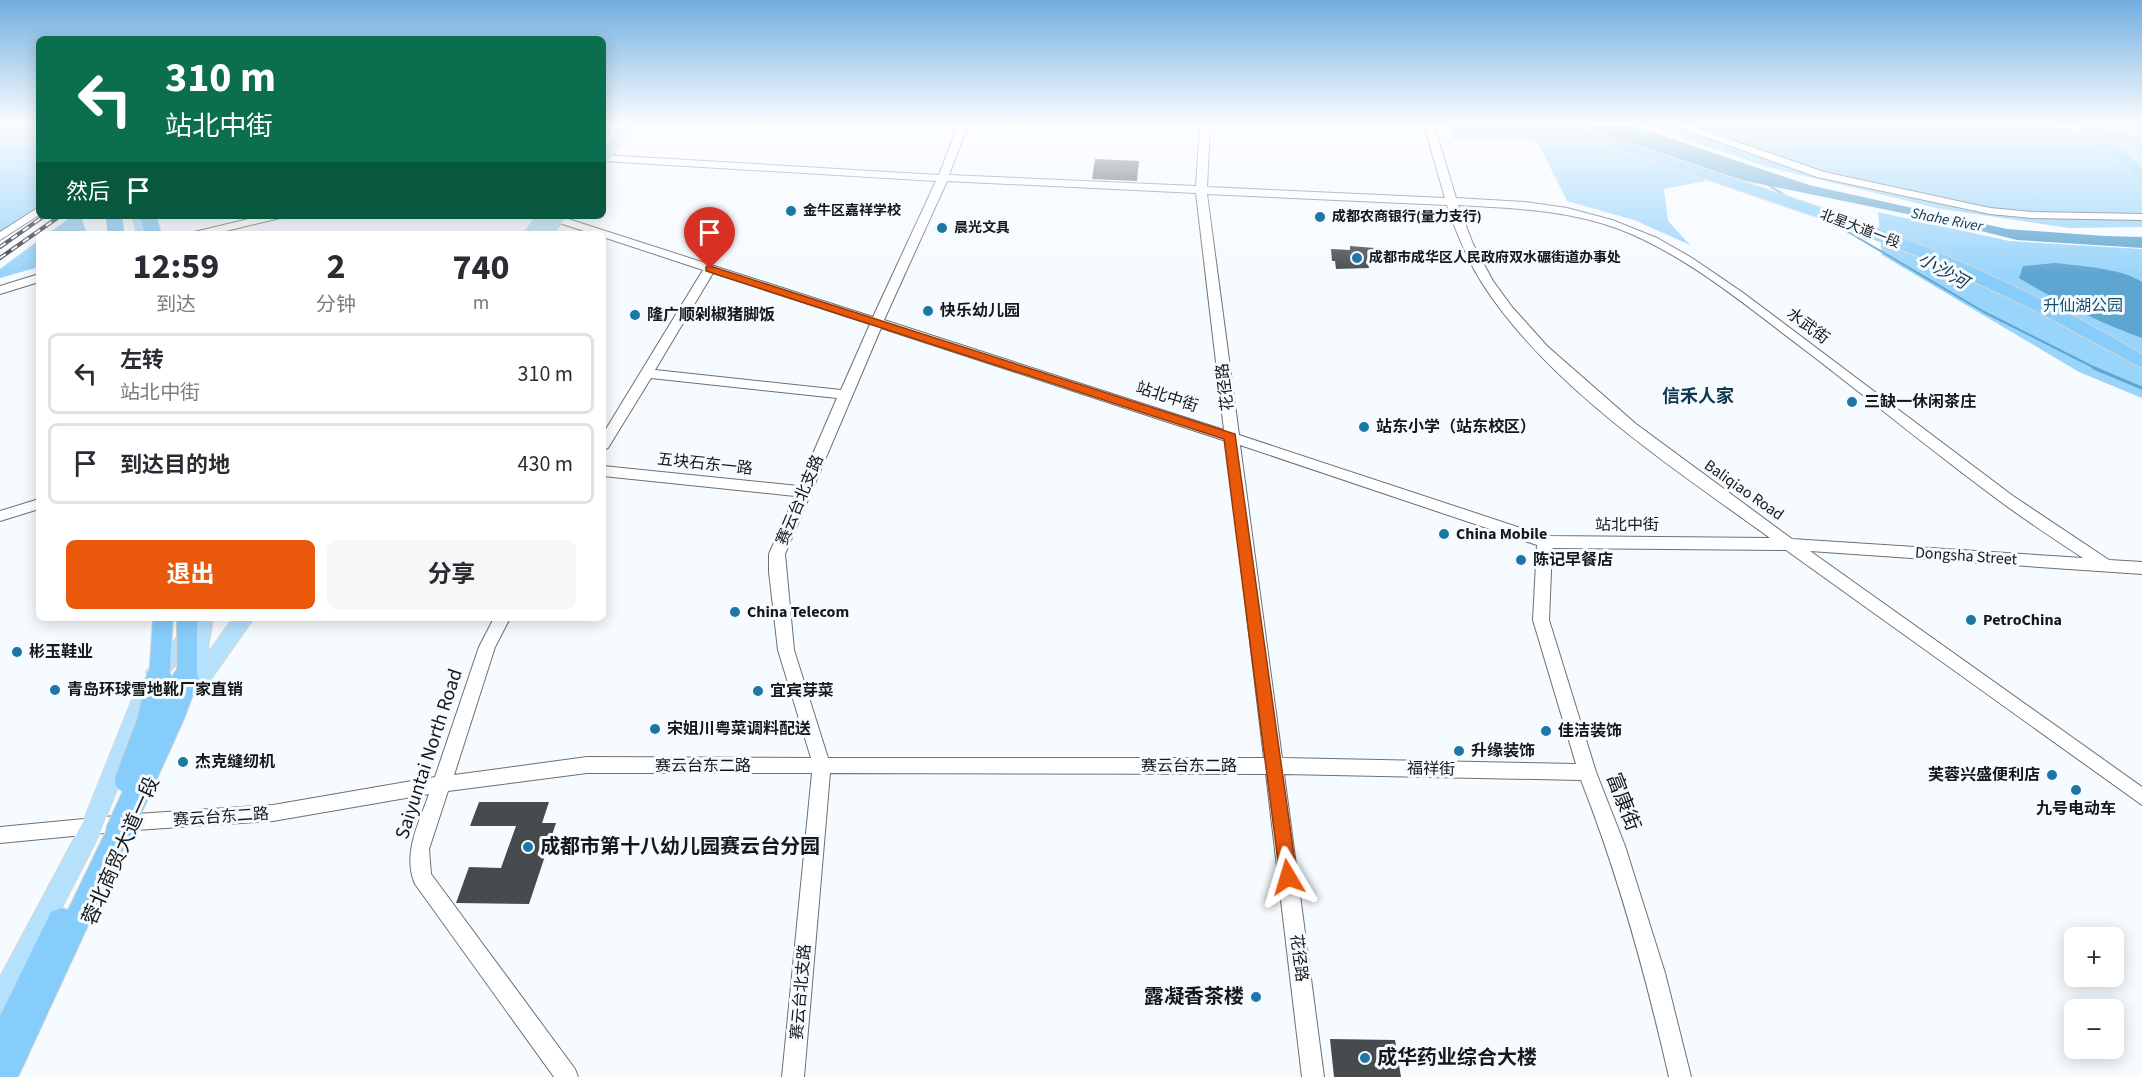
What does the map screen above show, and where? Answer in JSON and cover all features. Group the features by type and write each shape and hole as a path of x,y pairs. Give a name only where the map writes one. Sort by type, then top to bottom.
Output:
{"highway":[{"name":"北星大道一段","path":"1709,175 1864,229 1939,260 2025,299 2142,362"},
{"name":"北星大道一段","path":"1732,175 1866,221 1950,254 2066,308 2142,349"},
{"path":"3,1077 112,829 158,688 164,649 163,621"},
{"path":"0,1047 172,714 187,674 200,621"}],"main road":[{"path":"534,231 549,219"},
{"path":"0,1002 112,829 158,654 155,621"},
{"path":"150,680 199,621"},
{"name":"蓉北商贸大道一段","path":"17,1077 112,829 189,694 195,678 201,621"},
{"path":"189,694 242,621"}],"street":[{"name":"水武街","path":"896,175 1525,205 1600,219 1634,231 1668,248 1753,306 2008,500 2106,566"},
{"name":"花径路","path":"1202,175 1201,190 1230,437 1313,1077"},
{"name":"Baliqiao Road","path":"1444,175 1467,242 1486,280 1519,324 1555,363 1619,420 1707,487 2142,797"},
{"path":"1822,175 1979,209 2032,215 2142,217"},
{"name":"赛云台北支路","path":"793,1077 822,766 786,650 777,554 877,321 943,178"},
{"path":"0,237 36,212"},
{"path":"211,231 263,219"},
{"name":"站北中街","path":"558,219 595,231"},
{"name":"站北中街","path":"606,235 877,321 1545,542 1790,544"},
{"path":"606,440 710,269"},
{"path":"0,290 36,279"},
{"path":"647,373 846,395"},
{"name":"五块石东一路","path":"606,471 802,492"},
{"path":"0,516 36,505"},
{"name":"富康街","path":"1545,542 1541,620 1587,772 1616,846 1655,974 1680,1077"},
{"name":"Dongsha Street","path":"1790,544 2142,568"},
{"name":"Saiyuntai North Road","path":"500,621 487,647 420,849 419,863 422,878 567,1077"},
{"name":"赛云台东二路","path":"0,835 112,829 273,813 443,784 587,765 1274,766"},
{"name":"福祥街","path":"1274,766 1587,772"}],"green space":[{"path":"0,175 36,175 36,210 0,235"},
{"path":"1554,175 1735,175 1664,189 1668,221 1690,245 1634,220 1567,201"},
{"path":"1802,175 2142,175 2142,227 2069,228 1941,209"},
{"name":"升仙湖公园","path":"1878,212 2009,241 2142,249 2142,398 2079,372 1882,255"},
{"path":"68,219 82,219 86,231 52,231"},
{"path":"36,242 36,268 0,278 0,269"}],"water":[{"name":"Shahe River","path":"1723,175 1780,175 1809,185 2007,229 2142,237 2142,248 2017,240 1941,221"},
{"path":"2055,263 2112,271 2142,282 2142,338 2079,311 2019,278 2023,266"}],"building":[{"path":"1093,175 1138,175 1137,181 1092,179"},
{"name":"成都市成华区人民政府双水碾街道办事处","path":"1350,246 1387,249 1388,256 1368,263 1369,268 1336,269 1335,261 1332,261 1331,249 1350,250"},
{"name":"成都市第十八幼儿园赛云台分园","path":"479,802 549,802 542,823 556,823 529,904 456,903 469,867 501,868 516,826 470,826"},
{"name":"成华药业综合大楼","path":"1330,1039 1395,1040 1401,1077 1334,1077"}],"waterway":[{"name":"小沙河","path":"1768,185 1788,197"},
{"name":"小沙河","path":"1833,223 1984,312 2097,369"},
{"name":"小沙河","path":"2094,368 2142,388"}],"railway":[{"path":"0,247 40,219"},
{"path":"39,231 56,219"},
{"path":"0,258 36,233"}],"place":[{"name":"金牛区嘉祥学校","path":"791,211"},
{"name":"成都农商银行(量力支行)","path":"1320,217"},
{"name":"晨光文具","path":"942,228"},
{"name":"成都市成华区人民政府双水碾街道办事处","path":"1357,258"},
{"name":"快乐幼儿园","path":"928,311"},
{"name":"隆广顺剁椒猪脚饭","path":"635,315"},
{"name":"三缺一休闲茶庄","path":"1852,402"},
{"name":"站东小学（站东校区）","path":"1364,427"},
{"name":"China Mobile","path":"1444,534"},
{"name":"陈记早餐店","path":"1521,560"},
{"name":"China Telecom","path":"735,612"},
{"name":"PetroChina","path":"1971,620"},
{"name":"彬玉鞋业","path":"17,652"},
{"name":"青岛环球雪地靴厂家直销","path":"55,690"},
{"name":"宜宾芽菜","path":"758,691"},
{"name":"宋姐川粤菜调料配送","path":"655,729"},
{"name":"佳洁装饰","path":"1546,731"},
{"name":"升缘装饰","path":"1459,751"},
{"name":"杰克缝纫机","path":"183,762"},
{"name":"芙蓉兴盛便利店","path":"2052,775"},
{"name":"九号电动车","path":"2076,790"},
{"name":"成都市第十八幼儿园赛云台分园","path":"528,847"},
{"name":"露凝香茶楼","path":"1256,997"},
{"name":"成华药业综合大楼","path":"1365,1058"}],"district":[{"name":"信禾人家","path":"1698,396"}],"route":[{"path":"710,269 877,321 1230,437 1288,877"}]}
